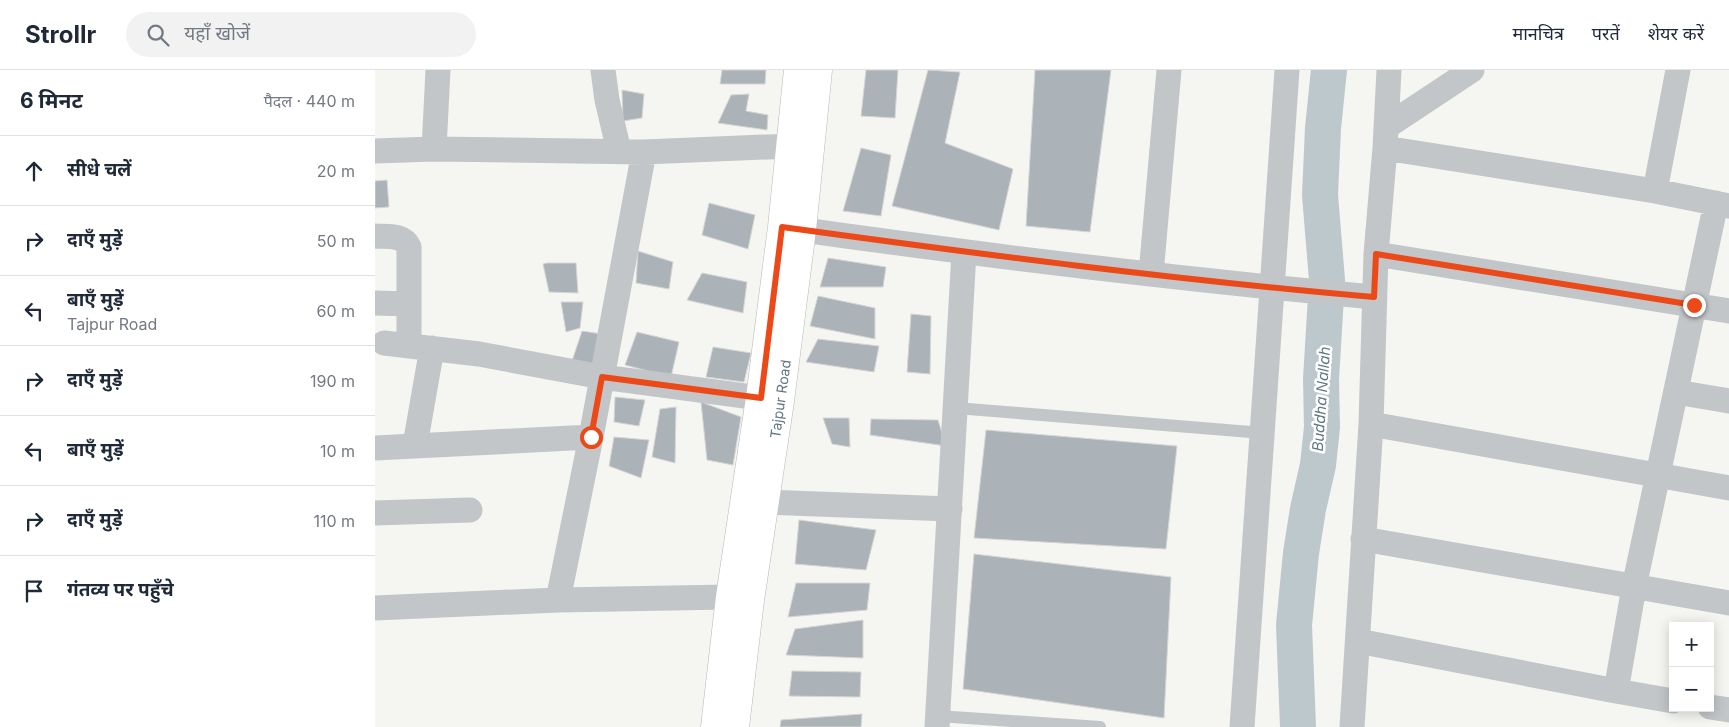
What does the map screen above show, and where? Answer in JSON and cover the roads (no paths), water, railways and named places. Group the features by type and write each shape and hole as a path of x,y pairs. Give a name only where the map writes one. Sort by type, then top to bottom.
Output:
{"main road":[{"name":"Tajpur Road","path":"735,727 750,600 780,401 792,228 791,146 797,70"},
{"name":"Tajpur Road","path":"715,727 730,597 761,398 818,70"}],"street":[{"path":"434,150 438,70"},
{"path":"603,70 607,100 619,151"},
{"path":"1151,274 1169,70"},
{"path":"1242,727 1263,433 1280,289 1287,70"},
{"path":"1352,727 1371,424 1363,296 1376,254 1389,70"},
{"path":"1385,137 1472,70"},
{"path":"1655,191 1678,70"},
{"path":"1385,137 1723,204 1694,305 1634,587 1616,691"},
{"path":"375,151 644,152 791,146"},
{"path":"558,600 591,437 644,152"},
{"path":"792,228 964,252 1280,289 1363,296"},
{"path":"375,236 398,237 407,243 409,247 409,304 421,347 415,445"},
{"path":"938,722 964,252"},
{"path":"1376,254 1729,311"},
{"path":"375,303 409,304"},
{"path":"384,343 479,354 602,377 761,398"},
{"path":"1676,392 1729,401"},
{"path":"1371,424 1729,488"},
{"path":"375,448 591,437"},
{"path":"764,502 950,509"},
{"path":"375,513 470,510"},
{"path":"1363,539 1729,603"},
{"path":"375,608 558,600 730,597"},
{"path":"1358,641 1669,700"},
{"path":"1714,708 1729,710"}],"lane":[{"path":"956,408 1263,433"},
{"path":"938,722 1100,727"}],"waterway":[{"name":"Buddha Nallah","path":"1298,727 1294,625 1301,553 1318,465 1322,427 1321,379 1327,280 1320,195 1323,128 1329,70"}]}
